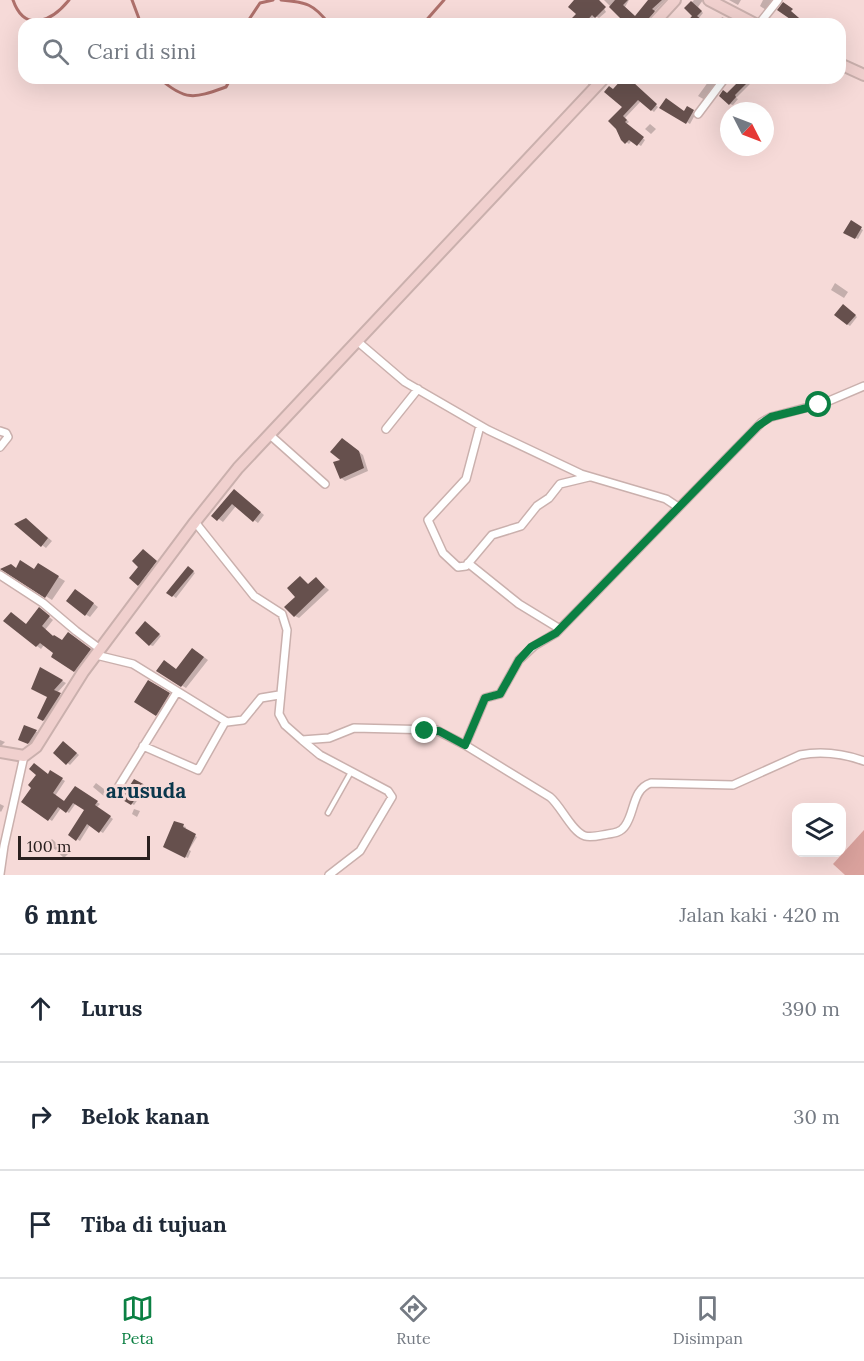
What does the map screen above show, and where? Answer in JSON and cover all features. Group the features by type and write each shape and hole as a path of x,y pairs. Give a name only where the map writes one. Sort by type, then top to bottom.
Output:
{"street":[{"path":"658,18 675,0"},
{"path":"709,0 745,18"},
{"path":"762,18 778,0"},
{"path":"846,67 864,75"},
{"path":"0,874 24,756 36,747 83,672 195,522 238,468 598,84"},
{"path":"698,114 720,84"},
{"path":"357,341 395,375 480,426 589,477 666,499 678,507"},
{"path":"465,745 485,698 500,694 519,660 531,647 553,636 766,419 824,403 864,386"},
{"path":"386,429 418,389"},
{"path":"480,426 466,479 428,520 443,553 460,567 468,563 492,535 521,526 535,508 549,498 560,484 589,477"},
{"path":"0,431 6,433 8,437 0,447"},
{"path":"270,435 325,484"},
{"path":"195,522 254,596 284,617 287,630 278,708 281,720 321,754 388,791 391,799 360,851 329,875"},
{"path":"468,563 519,604 560,629"},
{"path":"0,575 43,603 98,652 133,664 225,722 242,721 261,698 279,695"},
{"path":"119,786 177,692"},
{"path":"143,746 198,771 225,722"},
{"path":"302,740 327,739 354,729 434,730 465,745 550,797 578,832 590,836 621,830 627,824 639,792 651,783 732,784 804,754 841,754 864,761"},
{"path":"0,752 24,756"}],"lane":[{"path":"328,813 351,771"}],"shaded area":[{"path":"864,830 864,875 845,875 833,864 839,857 846,857 846,850"}],"building":[{"path":"574,0 599,0 606,7 595,18 592,15 589,18 572,18 576,14 568,7"},
{"path":"615,0 628,0 623,5 635,16 648,0 662,0 652,9 655,11 650,18 620,18 609,7"},
{"path":"691,1 702,11 697,16 700,18 690,18 692,16 684,8"},
{"path":"783,2 793,9 791,11 799,18 789,18 777,10"},
{"path":"618,84 635,84 657,104 651,111 638,100 623,116 627,120 625,122 644,137 637,146 629,140 625,144 608,121 622,107 604,92 609,86 613,89"},
{"path":"736,84 746,84 732,102 726,102 719,96 723,90 727,93"},
{"path":"666,98 684,111 687,106 694,110 686,124 659,108"},
{"path":"851,220 862,227 855,239 843,233"},
{"path":"843,304 856,315 847,325 834,315"},
{"path":"342,438 359,451 364,468 340,479 333,462 340,460 330,452"},
{"path":"234,489 261,512 253,522 232,504 217,521 211,516"},
{"path":"26,518 48,538 41,547 14,524"},
{"path":"143,549 157,561 138,586 129,578 138,567 132,561"},
{"path":"20,560 34,569 38,563 59,576 45,598 0,569 11,564 16,568"},
{"path":"188,566 194,571 172,597 166,593"},
{"path":"300,576 308,584 316,577 325,587 294,617 284,607 295,597 287,588"},
{"path":"75,589 94,603 85,616 66,601"},
{"path":"39,607 50,616 42,626 53,636 62,640 68,632 91,649 74,672 51,657 53,653 40,643 36,647 3,621 11,612 26,624"},
{"path":"145,621 160,634 149,646 135,633"},
{"path":"192,648 204,657 181,687 156,671 164,660 176,669"},
{"path":"40,667 63,680 54,690 61,693 43,721 37,718 47,697 31,689"},
{"path":"148,680 170,693 156,716 134,702"},
{"path":"24,725 37,730 28,744 18,740"},
{"path":"63,741 77,753 66,765 53,753"},
{"path":"34,763 48,774 50,770 63,778 53,793 64,801 75,786 98,801 95,805 111,816 99,833 87,824 76,841 68,835 84,810 73,803 66,813 58,807 48,821 21,802 31,788 28,785 36,775 29,769"},
{"path":"134,779 145,785 131,805 121,799"},
{"path":"174,821 184,824 183,827 196,834 185,858 163,847"}],"waterway":[{"path":"13,0 18,11 27,18"},
{"path":"47,18 55,14 69,0"},
{"path":"132,0 139,18"},
{"path":"250,18 260,3 273,0"},
{"path":"281,0 309,5 324,18"},
{"path":"428,18 444,0"},
{"path":"166,84 176,91 191,96 206,94 226,87 228,84"}],"district":[{"name":"arusuda","path":"146,791"}],"route":[{"path":"425,731 439,731 465,745 485,698 500,694 516,663 531,647 553,636 758,426 771,417 819,405"}]}
